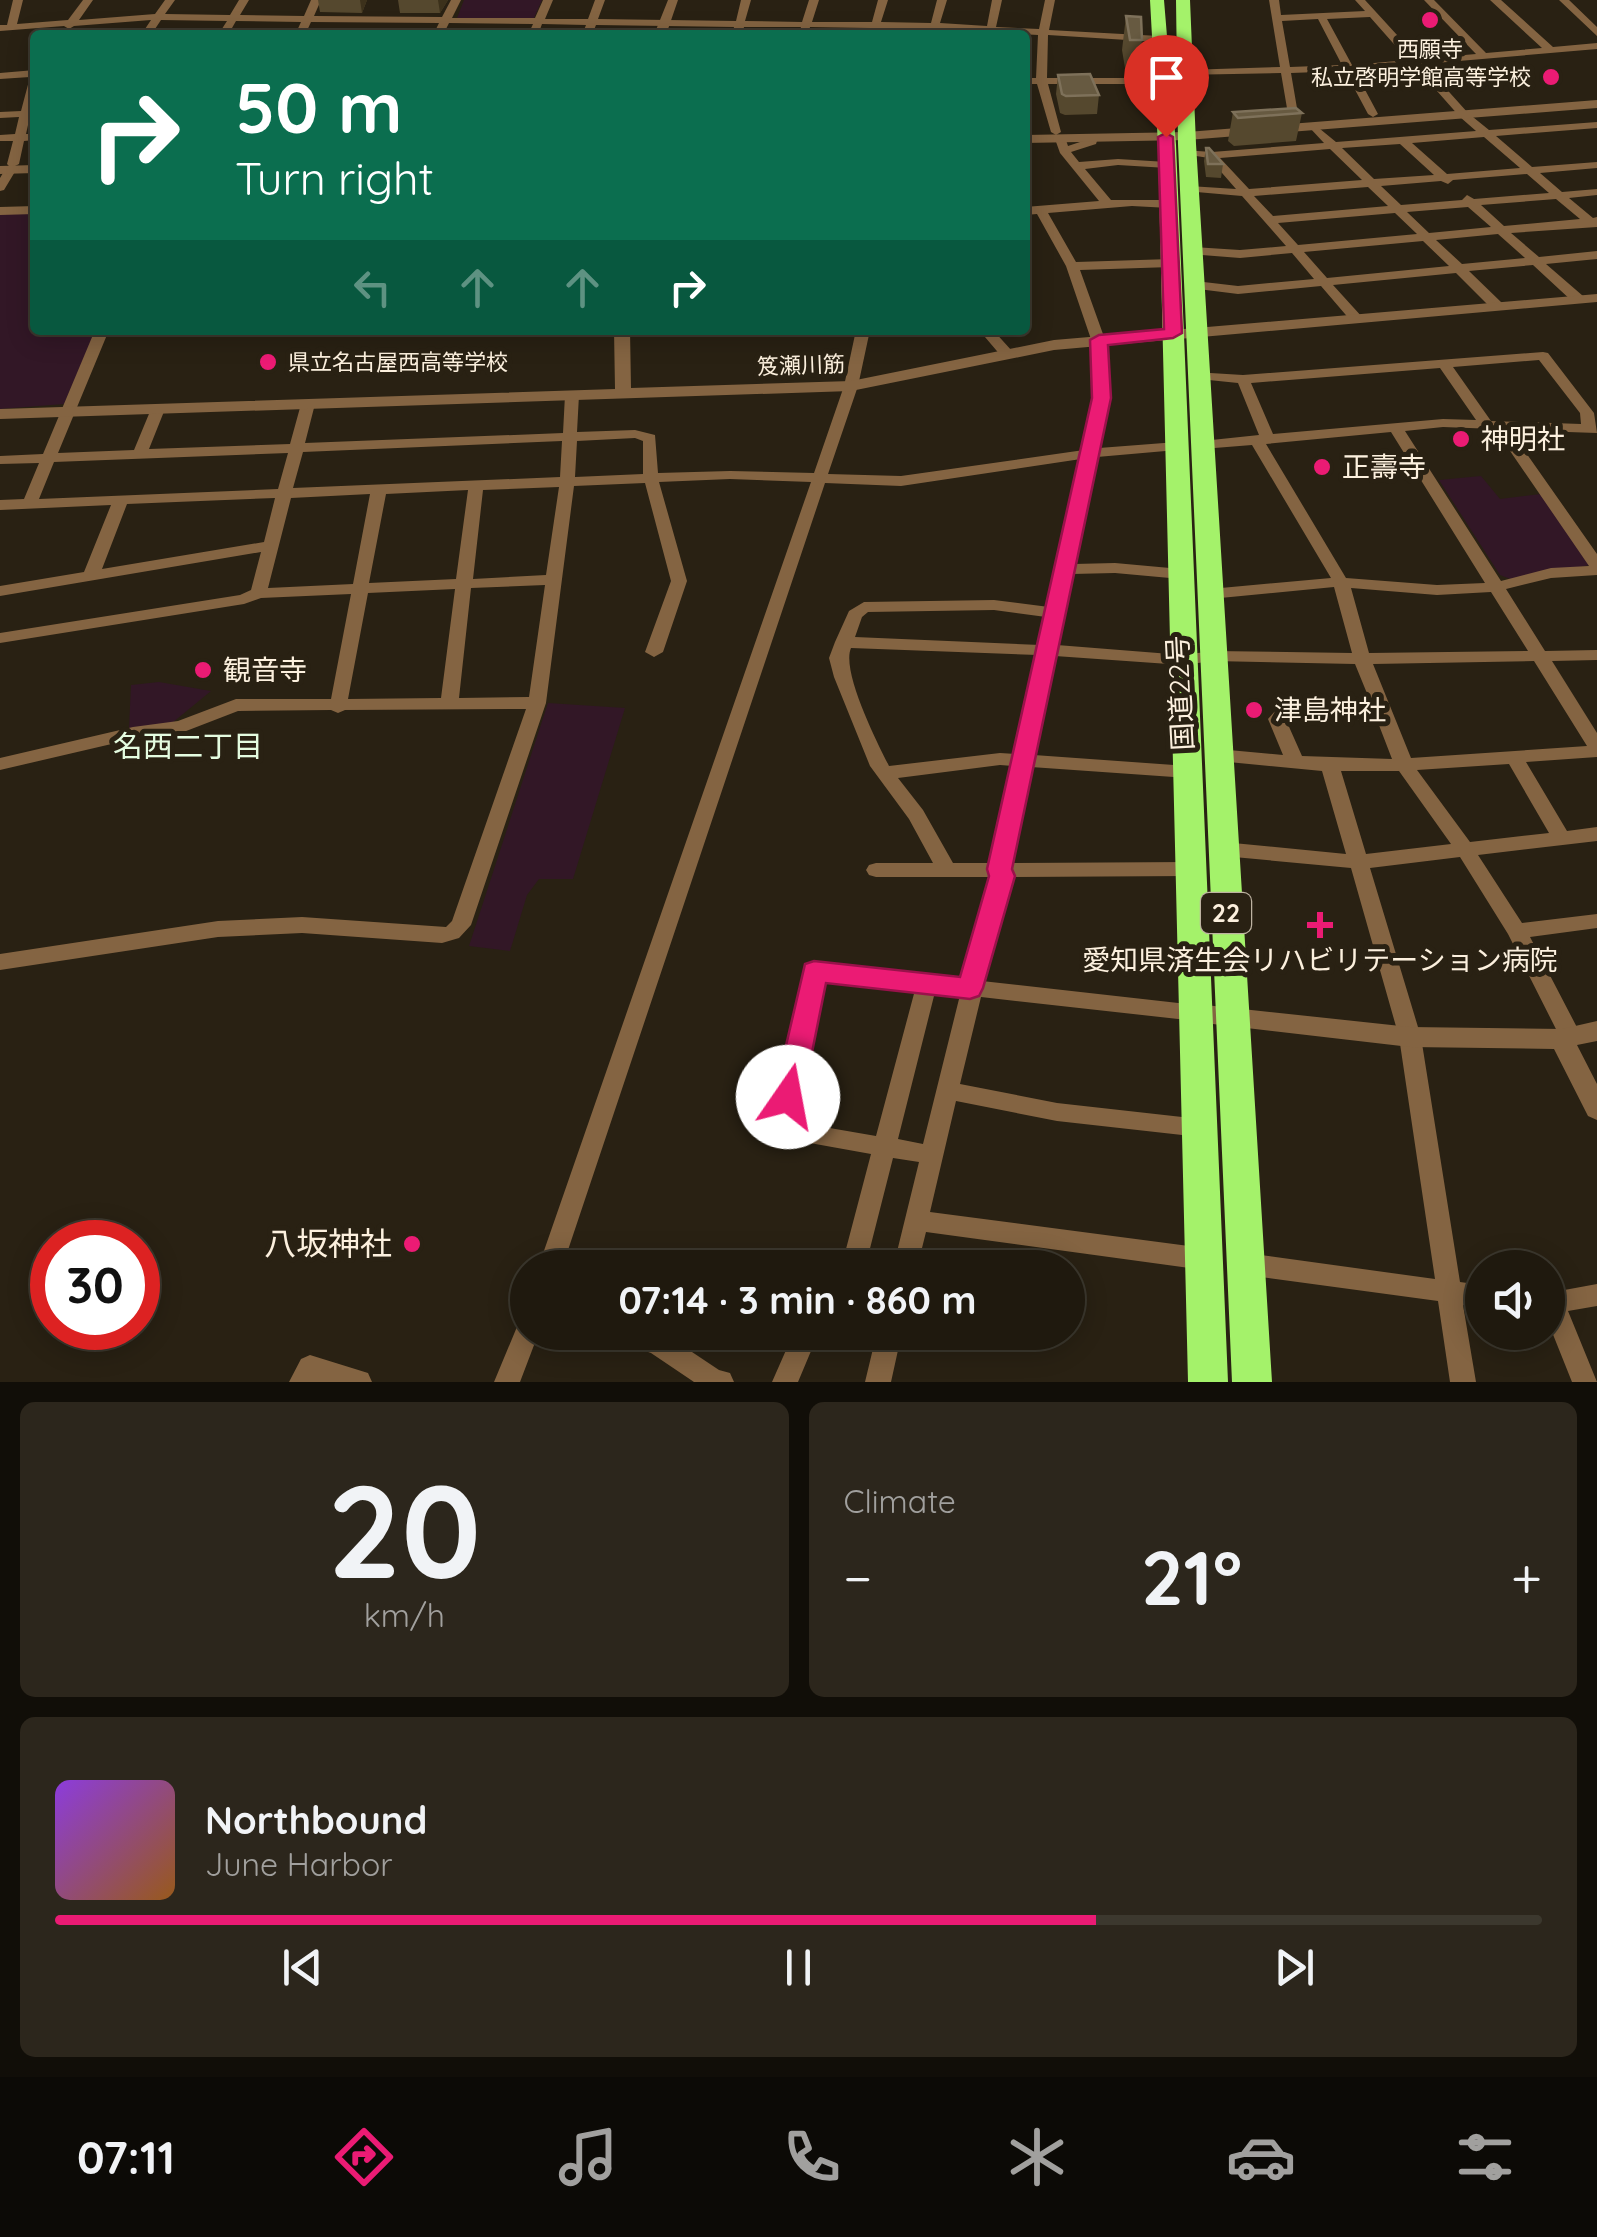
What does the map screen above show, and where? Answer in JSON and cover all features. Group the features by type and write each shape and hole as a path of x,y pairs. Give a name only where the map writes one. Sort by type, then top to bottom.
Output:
{"highway":[{"name":"国道22号","path":"1158,0 1162,82 1189,189 1200,374 1190,446 1181,574 1218,756 1252,1382"},
{"name":"国道22号","path":"1183,0 1185,74 1178,137 1167,165 1173,333 1210,594 1198,658 1188,772 1208,1382"}],"street":[{"path":"18,0 6,27 158,17 592,22 663,29 1008,30"},
{"path":"67,30 88,0"},
{"path":"149,30 170,0"},
{"path":"226,30 244,0"},
{"path":"302,30 316,0"},
{"path":"441,30 456,0"},
{"path":"536,30 548,0"},
{"path":"589,30 600,0"},
{"path":"663,29 673,0"},
{"path":"739,29 746,0"},
{"path":"805,30 814,0"},
{"path":"874,30 882,0"},
{"path":"934,30 942,0"},
{"path":"991,29 996,0"},
{"path":"1050,0 1042,32 1038,81 1060,141 1108,204"},
{"path":"1274,0 1294,120"},
{"path":"1360,0 1460,111 1595,223"},
{"path":"1429,0 1484,56"},
{"path":"1495,0 1550,50"},
{"path":"1564,0 1597,33"},
{"path":"1277,18 1371,14"},
{"path":"1321,16 1374,114"},
{"path":"372,30 377,20"},
{"path":"1030,31 1159,39"},
{"path":"1185,74 1348,68 1597,46"},
{"path":"1030,60 1040,60"},
{"path":"0,76 30,74"},
{"path":"1030,81 1162,82"},
{"path":"1030,137 1060,141 1178,137 1597,101"},
{"path":"1060,141 1178,137 1294,120 1460,111"},
{"path":"0,115 30,113 0,188"},
{"path":"1212,155 1597,126"},
{"path":"1314,127 1497,306"},
{"path":"0,138 30,137"},
{"path":"1178,137 1212,155 1356,318"},
{"path":"1404,140 1578,300"},
{"path":"1076,166 1118,162 1167,165"},
{"path":"1189,189 1246,193 1597,165"},
{"path":"1270,220 1597,192"},
{"path":"1030,208 1168,204"},
{"path":"909,1250 971,988 1002,876 1000,869 1102,398 1099,340 1072,266 1030,208"},
{"path":"0,211 30,210"},
{"path":"1192,251 1240,254 1595,223"},
{"path":"1195,286 1238,290 1597,254"},
{"path":"1072,266 1171,263"},
{"name":"笈瀬川筋","path":"0,414 851,386 1007,354 1099,340 1597,298"},
{"path":"30,503 100,335"},
{"path":"622,335 622,394"},
{"path":"556,1250 851,386 862,335"},
{"path":"990,335 1007,354"},
{"path":"0,505 730,475 902,481 1090,453 1396,428 1491,422 1593,428 1587,413 1543,356 1242,379 1200,374"},
{"path":"1210,594 1341,582 1437,590 1496,587 1551,573 1597,568 1443,362"},
{"path":"1242,379 1262,440 1341,582 1362,660 1404,765 1517,931 1597,1109"},
{"path":"0,962 233,928 302,925 452,933 461,925 537,703 567,482 572,395"},
{"path":"258,592 308,404"},
{"path":"140,454 158,409"},
{"path":"1218,756 1330,765 1404,765 1597,749 1589,719 1540,656 1396,428"},
{"path":"0,460 635,434 650,438 650,479 679,580 654,652"},
{"path":"449,704 476,485"},
{"path":"338,706 379,489"},
{"path":"91,576 121,500"},
{"path":"0,591 270,546"},
{"path":"1064,569 1114,568 1181,574"},
{"path":"0,638 244,599 258,592 554,580"},
{"path":"947,870 916,814 884,773 842,676 838,658 855,614 864,607 994,605 1058,613"},
{"path":"843,642 1198,658 1362,660 1597,655"},
{"path":"0,764 133,733 181,727 236,706 537,703"},
{"path":"1295,762 1277,718 1282,714 1384,714"},
{"path":"1514,757 1562,838"},
{"path":"884,773 980,761 1024,760 1188,772"},
{"path":"1330,765 1410,1037 1463,1382"},
{"path":"1223,849 1359,862 1597,834"},
{"path":"876,870 1190,869"},
{"path":"1517,931 1597,921"},
{"path":"932,1154 782,1129 814,971 1410,1037 1566,1038 1597,1031"},
{"path":"858,1250 927,984"},
{"path":"947,1090 1057,1112 1200,1128"},
{"path":"916,1220 1204,1259"},
{"path":"1245,1264 1465,1293"},
{"path":"1565,1302 1597,1295"},
{"path":"1565,1338 1585,1382"},
{"path":"507,1382 520,1350"},
{"path":"669,1350 716,1382"},
{"path":"785,1382 799,1350"},
{"path":"878,1382 886,1350"},
{"path":"302,1382 310,1367 359,1382"}],"shaded area":[{"path":"464,0 542,0 534,18 457,18"},
{"path":"30,213 30,335 94,335 64,404 0,409 0,214"},
{"path":"1481,476 1500,499 1541,494 1590,565 1513,580 1500,575 1439,480"},
{"path":"159,682 211,691 172,723 129,728 131,685"},
{"path":"548,703 625,708 573,879 539,879 527,895 510,951 469,946"}],"building":[{"path":"1126,16 1141,17 1142,40 1130,40"},
{"path":"1090,74 1099,95 1062,94 1058,75"},
{"path":"1296,108 1302,113 1238,118 1233,112"},
{"path":"1209,148 1223,164 1208,164"}],"place":[{"name":"西願寺","path":"1430,20"},
{"name":"私立啓明学館高等学校","path":"1551,77"},
{"name":"県立名古屋西高等学校","path":"268,362"},
{"name":"神明社","path":"1461,439"},
{"name":"正壽寺","path":"1322,467"},
{"name":"観音寺","path":"203,670"},
{"name":"津島神社","path":"1254,710"},
{"name":"愛知県済生会リハビリテーション病院","path":"1320,925"},
{"name":"八坂神社","path":"412,1244"}],"district":[{"name":"名西二丁目","path":"188,747"}],"route":[{"path":"788,1097 814,971 970,988 1002,876 1000,869 1102,398 1099,340 1173,333 1166,137"}]}
